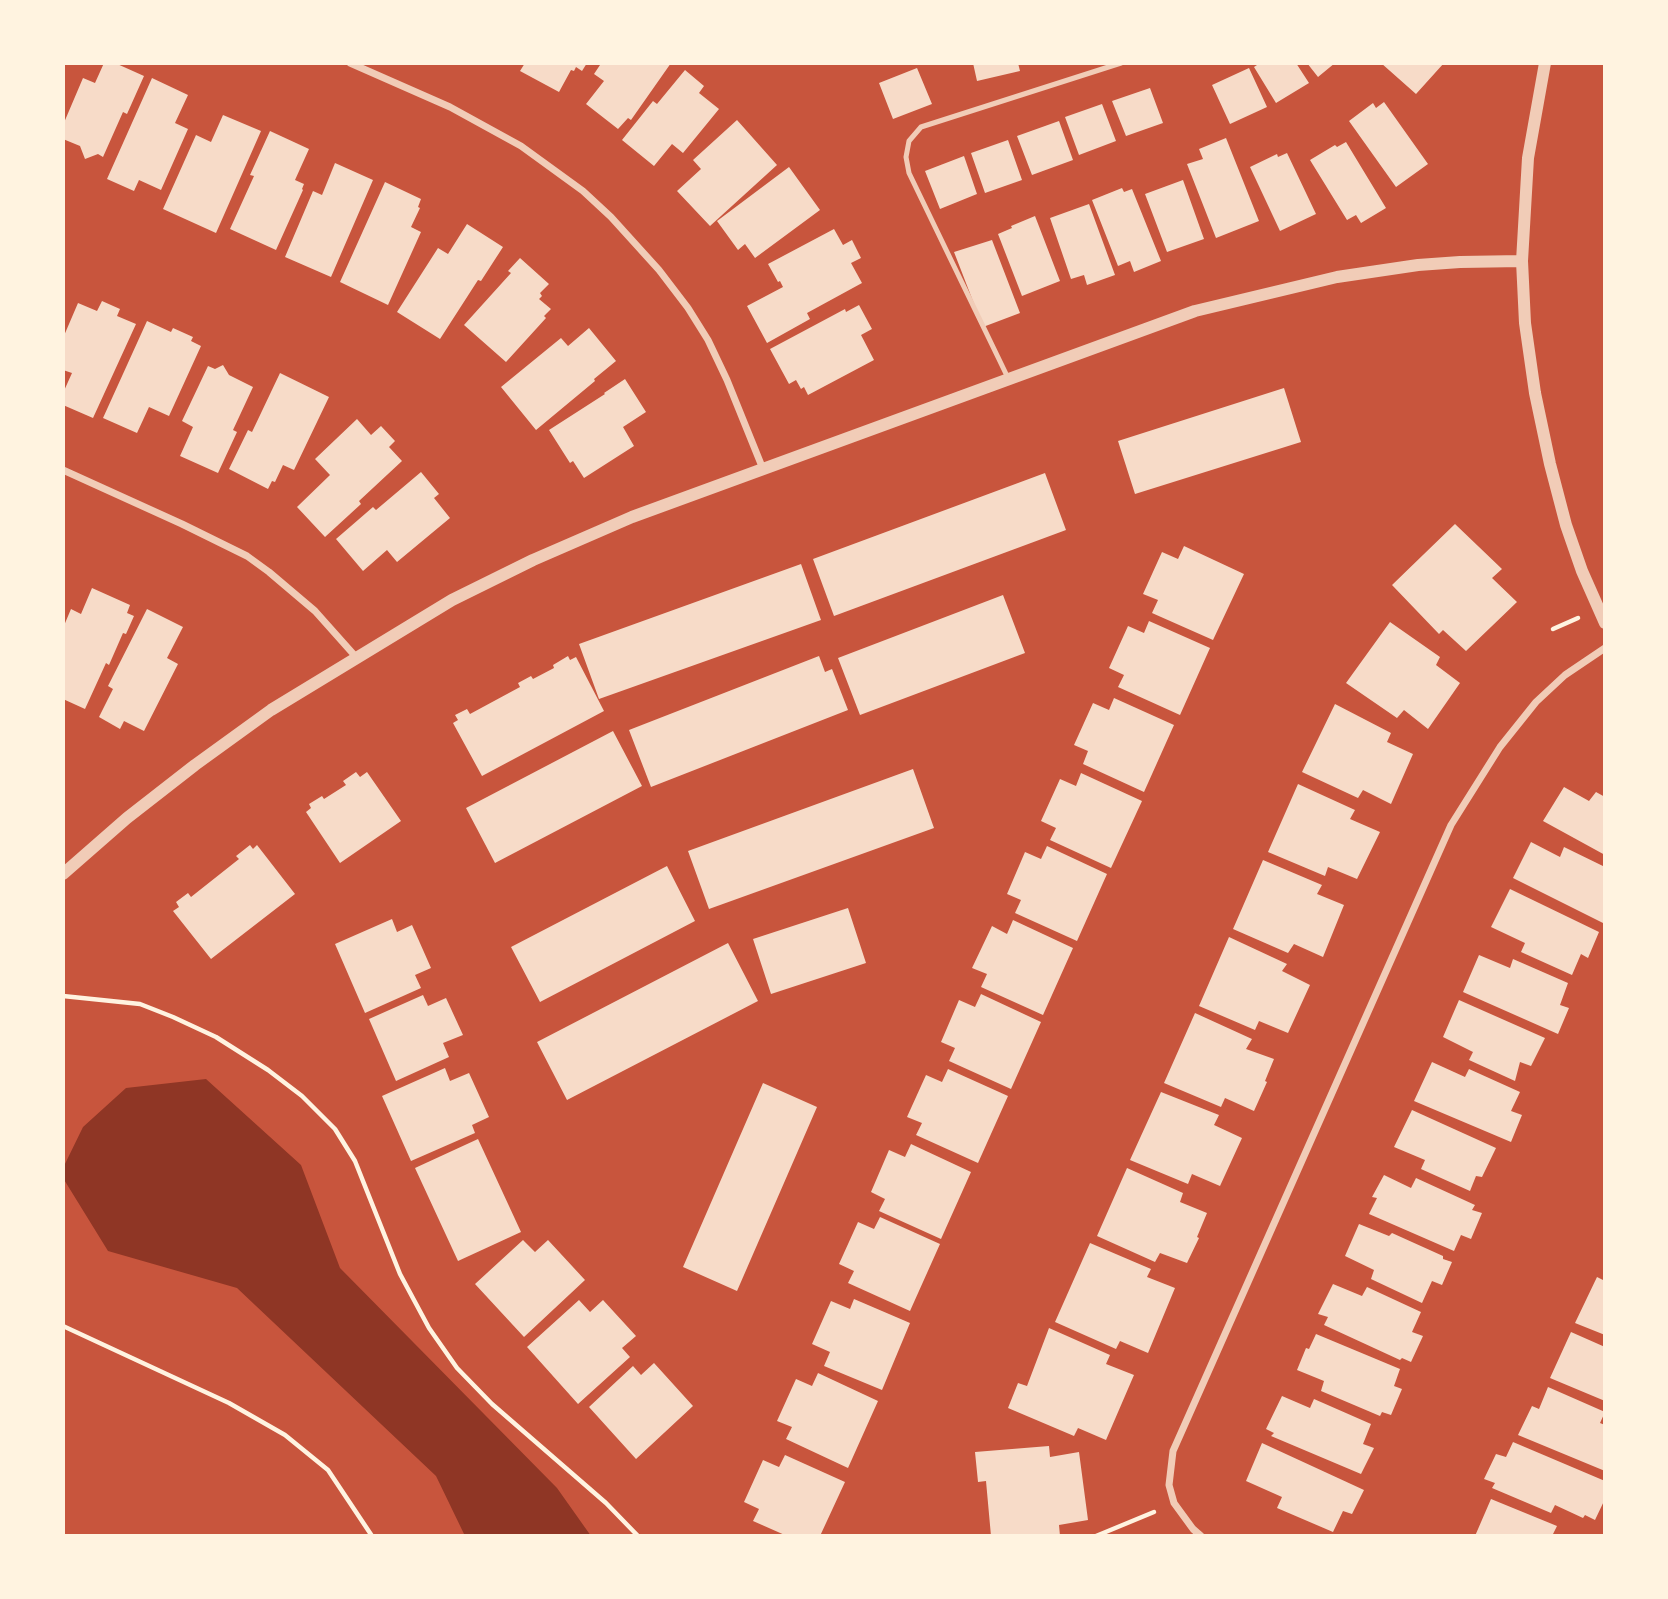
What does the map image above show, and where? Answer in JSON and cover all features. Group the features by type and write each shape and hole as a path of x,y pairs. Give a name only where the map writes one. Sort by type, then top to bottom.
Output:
{"street":[{"path":"351,63 450,107 521,146 583,191 611,217 659,270 708,340 763,469"},
{"path":"1545,63 1528,158 1522,261 1525,323 1535,393 1566,525 1582,571 1605,623"},
{"path":"63,874 127,818 271,710 452,600 533,560 632,517 1195,311 1337,277 1418,265 1522,261"},
{"path":"63,470 247,556 315,611 356,657"},
{"path":"1201,1536 1193,1530 1174,1503 1169,1485 1174,1451 1451,825 1500,747 1536,702 1565,675 1605,648"}],"lane":[{"path":"1009,380 909,173 906,157 909,141 921,127 1122,63"}],"path":[{"path":"63,996 140,1004 173,1017 216,1037 268,1070 302,1096 335,1129 355,1161 400,1274 429,1328 457,1368 492,1404 606,1503 638,1536"},
{"path":"63,1326 229,1404 285,1435 328,1470 372,1536"},
{"path":"1096,1536 1174,1503"}],"shaded area":[{"path":"206,1079 301,1165 340,1268 557,1488 591,1536 465,1536 436,1476 237,1288 108,1251 63,1178 63,1168 83,1127 126,1088"}],"building":[{"path":"104,63 115,63 144,76 127,114 123,112 103,157 98,154 85,159 80,146 63,139 63,125 83,78 95,83"},
{"path":"525,63 587,63 582,71 576,67 574,71 571,70 559,92 520,71"},
{"path":"599,63 671,63 631,120 628,118 618,129 586,104 604,81 594,74"},
{"path":"973,63 1018,63 1020,71 977,81"},
{"path":"1260,63 1296,63 1309,83 1276,103 1254,67"},
{"path":"1307,63 1335,63 1318,77"},
{"path":"1381,63 1444,63 1416,94"},
{"path":"917,68 932,104 893,119 879,83"},
{"path":"1249,68 1267,107 1230,124 1212,85"},
{"path":"685,70 704,86 699,93 719,109 683,153 672,144 654,166 622,140 653,101 657,104"},
{"path":"152,78 188,95 175,123 188,129 161,190 139,180 134,191 107,179"},
{"path":"1150,88 1163,123 1126,136 1112,101"},
{"path":"1384,102 1428,164 1396,187 1349,121 1373,103 1376,108"},
{"path":"1102,104 1116,141 1079,155 1065,117"},
{"path":"223,115 261,131 216,233 163,209 196,135 211,142"},
{"path":"737,120 777,165 710,226 677,191 701,169 693,160"},
{"path":"1059,121 1073,160 1032,175 1017,136"},
{"path":"270,131 309,149 295,180 304,184 303,190 276,250 230,229 254,176 250,175"},
{"path":"1226,138 1259,221 1216,238 1187,164 1203,159 1199,149"},
{"path":"1008,140 1022,180 985,193 971,153"},
{"path":"1346,142 1386,208 1361,223 1356,215 1347,220 1310,160 1335,145 1337,147"},
{"path":"1287,153 1316,214 1280,231 1250,167 1277,154 1278,157"},
{"path":"964,156 977,194 940,209 925,171"},
{"path":"335,163 373,180 331,277 285,257 313,191 322,195"},
{"path":"789,167 820,210 755,258 745,244 738,250 717,221"},
{"path":"1183,180 1204,239 1167,252 1145,194"},
{"path":"385,182 421,199 411,227 421,232 388,305 340,282"},
{"path":"1122,188 1124,192 1132,189 1161,261 1134,272 1130,261 1118,266 1092,200"},
{"path":"1089,204 1115,275 1087,285 1084,275 1071,279 1050,218"},
{"path":"1035,216 1060,281 1022,296 998,234"},
{"path":"467,224 503,247 440,339 397,312 438,248 448,254"},
{"path":"834,229 843,245 852,240 861,258 851,263 862,283 807,313 810,319 767,343 747,306 783,287 768,264"},
{"path":"992,240 1020,313 983,327 954,252"},
{"path":"520,258 549,284 540,293 542,296 539,299 551,309 506,362 464,325 511,273 508,271"},
{"path":"102,301 120,309 117,316 136,324 93,418 63,405 63,393 72,373 63,370 63,338 78,303 97,311"},
{"path":"859,305 872,329 861,335 874,360 808,395 796,380 789,384 770,349 845,309 846,312"},
{"path":"147,321 171,332 173,328 193,337 191,341 201,346 169,416 149,407 137,433 103,418"},
{"path":"589,328 616,361 536,430 501,387 561,338 568,346"},
{"path":"223,365 229,375 253,387 233,430 237,432 218,473 180,456 193,427 182,421 208,366 215,369"},
{"path":"280,373 329,397 294,470 283,465 275,482 272,481 268,489 229,469 248,430 252,432"},
{"path":"625,379 646,412 623,427 634,446 584,478 573,461 570,463 549,430"},
{"path":"1284,388 1301,442 1135,494 1118,441"},
{"path":"357,419 371,435 381,426 395,441 389,447 402,461 325,537 297,507 330,475 315,459"},
{"path":"421,472 439,494 434,498 450,518 397,562 387,550 363,571 336,539 373,507 376,510"},
{"path":"1045,473 1066,530 834,616 813,559"},
{"path":"1455,524 1502,569 1492,578 1517,602 1466,651 1443,630 1439,634 1392,585"},
{"path":"1184,546 1244,574 1213,640 1152,613 1158,600 1143,594 1162,552 1178,559"},
{"path":"801,564 821,620 599,699 579,644"},
{"path":"92,588 130,605 127,613 134,616 109,665 106,663 85,709 63,699 63,628 71,609 81,614"},
{"path":"1003,595 1025,653 860,715 838,658"},
{"path":"147,609 183,627 167,658 178,664 144,731 124,721 120,729 99,717 113,689 108,686"},
{"path":"1149,621 1210,648 1180,715 1118,687 1124,675 1109,668 1128,626 1144,633"},
{"path":"1390,622 1440,657 1436,665 1460,683 1428,729 1404,710 1397,718 1346,683"},
{"path":"568,656 570,660 576,657 604,711 482,776 453,723 458,720 455,715 467,709 470,714 520,687 518,683 554,668 553,665"},
{"path":"819,656 825,672 832,669 848,710 651,787 629,730"},
{"path":"1114,698 1174,725 1144,792 1083,764 1088,751 1074,745 1093,703 1109,710"},
{"path":"1335,704 1391,733 1387,742 1413,754 1391,804 1363,790 1358,798 1302,772"},
{"path":"613,731 642,786 495,863 466,808"},
{"path":"913,769 934,828 709,909 688,851"},
{"path":"356,772 360,777 367,772 401,821 340,863 306,812 311,808 309,804 322,796 324,799 346,785 343,781"},
{"path":"1081,773 1142,801 1111,868 1050,840 1056,828 1041,821 1060,779 1076,786"},
{"path":"1298,784 1355,810 1350,819 1380,832 1357,879 1328,867 1325,876 1268,852"},
{"path":"1564,787 1589,801 1596,792 1605,797 1605,855 1543,821"},
{"path":"1531,842 1560,857 1564,847 1605,867 1605,924 1513,878"},
{"path":"250,845 253,849 257,845 295,894 211,959 173,911 179,907 176,902 188,893 191,897 239,859 236,856"},
{"path":"1047,846 1107,874 1077,941 1015,913 1021,900 1007,894 1025,852 1041,859"},
{"path":"1263,860 1322,885 1317,894 1344,905 1323,957 1294,944 1288,953 1233,929"},
{"path":"667,866 695,921 540,1002 511,947"},
{"path":"1510,889 1599,932 1588,958 1581,954 1572,975 1521,952 1525,943 1491,927"},
{"path":"848,908 866,963 771,994 753,939"},
{"path":"392,919 397,932 412,925 431,968 415,975 421,988 365,1013 335,944"},
{"path":"1013,920 1073,948 1043,1015 981,987 987,974 972,968 992,926 1007,934"},
{"path":"1229,937 1287,964 1282,971 1310,985 1288,1033 1259,1021 1255,1030 1199,1006"},
{"path":"728,943 758,1001 567,1100 537,1042"},
{"path":"1479,955 1510,968 1513,959 1568,983 1560,1005 1569,1008 1558,1034 1463,992"},
{"path":"981,994 1041,1022 1011,1089 949,1061 955,1048 941,1042 959,1000 975,1007"},
{"path":"423,995 428,1006 446,998 463,1035 443,1043 449,1057 396,1081 369,1019"},
{"path":"1459,1000 1545,1038 1531,1066 1520,1062 1515,1081 1469,1060 1473,1052 1443,1037"},
{"path":"1195,1013 1252,1039 1246,1049 1274,1059 1254,1111 1225,1098 1221,1107 1164,1083"},
{"path":"1432,1062 1465,1077 1469,1069 1520,1092 1511,1111 1522,1115 1511,1142 1414,1101"},
{"path":"445,1068 450,1081 469,1073 489,1117 472,1125 475,1133 411,1161 382,1096"},
{"path":"948,1069 1008,1096 978,1163 916,1135 922,1123 907,1117 926,1075 942,1082"},
{"path":"763,1083 817,1107 737,1291 683,1267"},
{"path":"1161,1092 1219,1115 1214,1125 1242,1138 1220,1186 1192,1174 1188,1184 1130,1160"},
{"path":"1412,1110 1496,1148 1482,1177 1476,1176 1470,1191 1421,1169 1425,1160 1394,1147"},
{"path":"478,1139 521,1232 458,1261 415,1168"},
{"path":"911,1144 971,1172 941,1239 879,1211 885,1199 871,1192 889,1150 905,1157"},
{"path":"1127,1168 1183,1193 1180,1202 1207,1213 1187,1263 1160,1253 1155,1262 1097,1236"},
{"path":"1384,1175 1411,1188 1416,1178 1475,1205 1472,1210 1482,1213 1471,1239 1461,1235 1454,1251 1369,1214 1377,1198 1372,1197"},
{"path":"880,1217 940,1244 910,1311 848,1283 854,1271 839,1264 858,1222 874,1229"},
{"path":"1359,1224 1389,1236 1392,1233 1452,1262 1442,1285 1432,1281 1422,1303 1371,1279 1374,1270 1345,1256"},
{"path":"523,1240 535,1252 548,1240 585,1280 524,1337 475,1284"},
{"path":"1090,1243 1151,1269 1147,1277 1175,1288 1148,1353 1120,1341 1116,1349 1055,1322"},
{"path":"1597,1277 1605,1281 1605,1335 1575,1323"},
{"path":"1333,1284 1362,1296 1367,1287 1421,1312 1412,1332 1423,1336 1411,1362 1402,1358 1400,1360 1324,1325 1328,1317 1318,1314"},
{"path":"854,1299 910,1323 882,1390 824,1366 830,1352 812,1344 831,1301 850,1309"},
{"path":"579,1300 590,1312 603,1300 636,1336 622,1348 630,1357 578,1404 527,1347"},
{"path":"1049,1328 1110,1355 1106,1364 1134,1375 1106,1440 1078,1428 1074,1436 1008,1408 1018,1383 1027,1386"},
{"path":"1571,1332 1605,1347 1605,1401 1550,1378"},
{"path":"1316,1334 1400,1369 1394,1386 1402,1389 1391,1415 1382,1412 1380,1416 1321,1391 1324,1381 1297,1370 1306,1348 1309,1349"},
{"path":"654,1363 693,1406 636,1459 589,1407 633,1366 641,1375"},
{"path":"818,1373 878,1401 848,1468 786,1439 792,1427 777,1421 796,1379 812,1386"},
{"path":"1548,1387 1605,1412 1600,1423 1605,1425 1605,1471 1518,1435 1532,1406 1539,1409"},
{"path":"1282,1396 1310,1408 1314,1399 1371,1424 1363,1444 1374,1448 1361,1474 1271,1436 1274,1433 1266,1429"},
{"path":"1513,1442 1605,1481 1605,1499 1595,1520 1585,1515 1583,1518 1555,1505 1551,1513 1492,1488 1495,1483 1484,1479 1496,1454 1506,1457"},
{"path":"1262,1443 1364,1490 1352,1514 1343,1511 1333,1532 1277,1508 1282,1497 1246,1481"},
{"path":"1049,1446 1050,1457 1079,1452 1088,1520 1059,1525 1060,1536 991,1536 986,1481 978,1482 975,1452"},
{"path":"785,1455 845,1482 820,1536 787,1536 753,1521 759,1509 744,1502 763,1460 779,1467"},
{"path":"1491,1499 1557,1526 1552,1536 1475,1536"}]}
